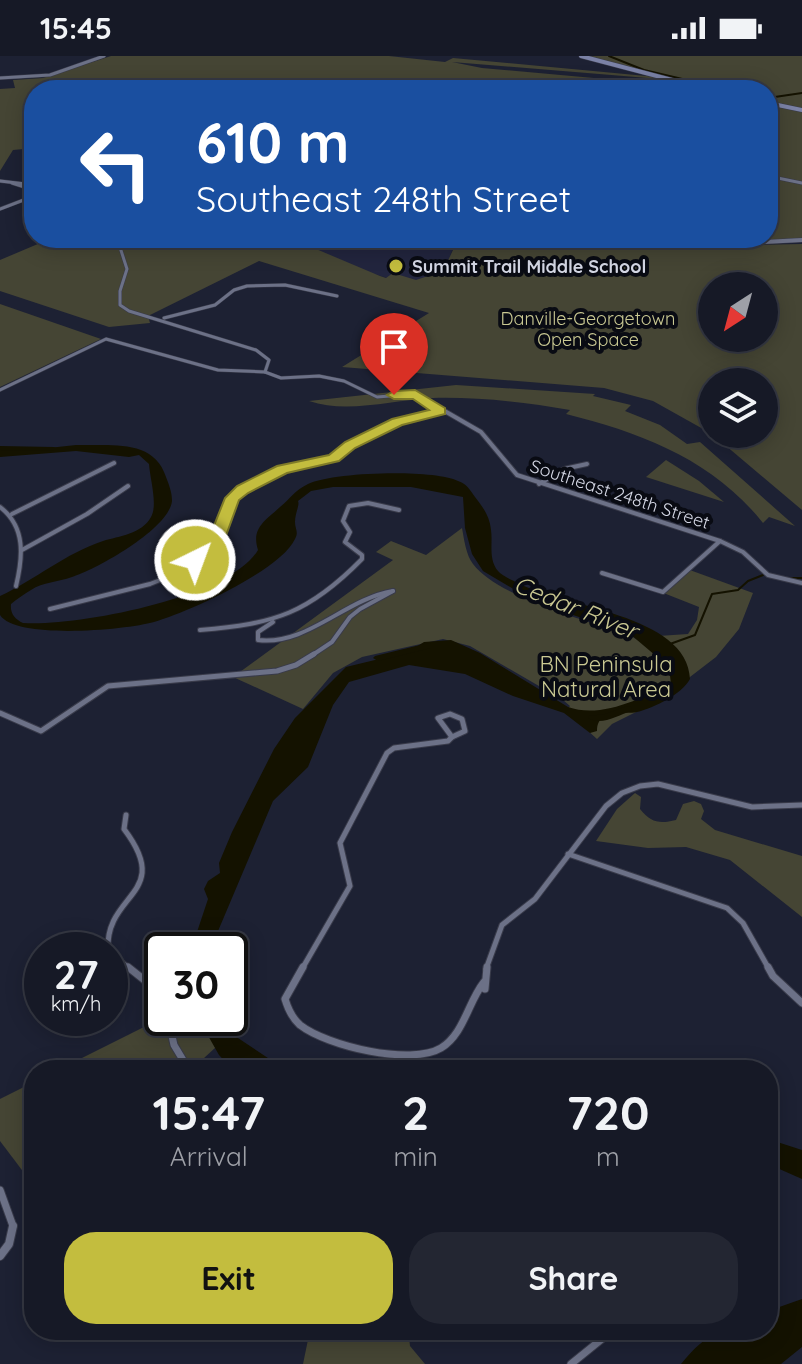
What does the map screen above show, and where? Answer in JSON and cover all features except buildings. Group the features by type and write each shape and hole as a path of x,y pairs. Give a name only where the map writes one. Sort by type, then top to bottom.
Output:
{"main road":[{"path":"581,56 672,80"},
{"path":"778,105 802,110"}],"street":[{"path":"0,78 66,71 104,56"},
{"path":"778,178 802,183"},
{"path":"0,181 24,185"},
{"path":"0,209 24,200"},
{"path":"778,239 802,240"},
{"path":"120,248 127,269 120,291 120,305 129,311 256,350 269,360 265,372"},
{"path":"162,319 215,305 234,290 247,286 285,285 337,296"},
{"name":"Southeast 248th Street","path":"0,390 103,340 218,370 265,372 281,378 319,376 344,381 377,397 411,393 481,432 512,472 538,484 619,506 720,541 743,552 768,575 802,583"},
{"path":"50,609 150,584 187,569 199,552 216,541 232,498 242,489 282,469 334,458 350,445 397,422 441,411"},
{"path":"12,514 114,463"},
{"path":"538,484 564,469 587,464"},
{"path":"22,550 87,514 128,486"},
{"path":"0,713 41,731 108,686 277,671 296,665 332,642 350,617 360,609 393,591 371,592 292,636 275,642 258,640 258,632 321,597 344,580 362,559 362,555 345,542 350,532 343,521 349,506 359,502 375,503 399,510"},
{"path":"0,507 12,514 19,529 22,550 16,586"},
{"path":"602,573 660,592 720,541"},
{"path":"200,630 241,627 277,619"},
{"path":"452,737 438,718 441,715 450,714 462,719 465,731 443,743 394,748 387,753 340,843 350,886 285,999 294,1020 329,1040 354,1045 377,1055 419,1057 443,1047 455,1036 473,995 485,985 502,925 535,899 610,801 631,789 685,786 755,807 802,806"},
{"path":"109,932 143,875 144,858 124,829 126,815"},
{"path":"568,854 727,908 743,923 773,976 802,1003"},
{"path":"128,966 144,979"},
{"path":"172,1036 183,1060"},
{"path":"0,1190 13,1226 9,1244 0,1256"},
{"path":"571,1364 601,1340"}],"shaded area":[{"name":"Summit Trail Middle School","path":"287,248 453,248 438,293"}],"green space":[{"path":"111,56 389,56 445,62 453,58 657,77 587,56 802,56 802,109 778,103 778,80 672,80 452,62 482,68 616,80 24,80 24,149 13,150 0,171 0,89 15,88 13,80 43,78"},
{"path":"778,107 802,112 802,241 778,240"},
{"name":"Danville-Georgetown Open Space","path":"778,244 802,244 802,510 729,448 778,448 778,368 698,368 698,426 653,401 604,388 342,367 429,313 259,261 148,316 150,323 109,327 0,291 0,260 28,248 314,248 386,278 393,273 416,280 443,271 453,248 778,248"},
{"path":"0,304 101,339 0,387"},
{"path":"456,385 595,394 593,396 631,405 625,411 660,425 687,444 698,442 698,448 707,448 795,526 769,517 763,523 722,482 699,466 649,440 566,414 570,410 467,398 433,398 354,406 309,401"},
{"path":"666,460 699,481 724,502 646,477"},
{"name":"BN Peninsula Natural Area","path":"462,528 473,564 502,587 545,607 628,634 639,641 643,637 688,634 697,620 699,607 661,592 687,569 753,593 739,629 716,657 660,700 612,724 597,739 566,711 570,706 563,700 470,646 443,639 362,657 333,673 303,709 233,677 393,560 376,552 391,541 426,555"},
{"path":"635,793 641,797 640,809 656,821 676,820 683,804 694,801 701,804 704,811 701,819 715,830 802,856 802,917 730,860 686,847 648,848 596,841 617,809"},
{"path":"144,1027 144,1036 210,1036 216,1047 202,1060 78,1060"},
{"path":"24,1087 24,1173 0,1141 0,1099"},
{"path":"308,1340 409,1340 410,1346 425,1364 303,1364"}],"water":[{"path":"116,445 141,450 160,464 172,501 159,524 114,557 83,573 36,587 11,604 14,616 23,623 78,620 113,614 150,606 217,582 242,567 258,550 256,536 261,526 308,484 360,475 427,475 458,481 470,490 488,516 493,561 502,575 538,591 646,626 668,640 684,657 690,679 674,695 651,707 637,712 606,715 599,722 597,731 590,733 564,713 513,696 465,674 409,665 349,682 333,705 308,767 273,801 218,932 197,932 208,899 204,889 208,881 220,873 219,863 232,832 274,749 295,718 346,667 408,652 424,642 451,640 480,653 568,707 594,710 621,705 671,684 669,667 630,634 537,603 483,571 472,554 465,528 463,497 411,487 333,487 311,491 298,501 295,539 272,564 232,589 169,617 140,625 72,631 27,628 10,623 0,615 0,596 76,552 136,531 147,523 153,512 149,464 139,455 129,457 76,451 0,457 0,450"},
{"path":"208,1036 235,1036 271,1060 224,1060"},
{"path":"778,1142 802,1150 802,1179 778,1168"},
{"path":"802,1299 802,1347 781,1364 681,1364 706,1340 778,1340 778,1307"}],"waterway":[{"path":"609,56 644,70 686,80"},
{"path":"778,97 802,93"},
{"name":"Cedar River","path":"0,448 54,449"},
{"path":"670,644 695,635 712,594 738,590 748,581 763,575"},
{"path":"789,578 802,578"},
{"name":"Cedar River","path":"378,658 428,646"},
{"name":"Cedar River","path":"593,718 607,717 627,709"}],"place":[{"name":"Summit Trail Middle School","path":"396,266"}],"route":[{"path":"195,560 199,552 216,541 232,498 242,489 282,469 325,462 350,445 397,422 441,411 415,394 394,395"}]}
